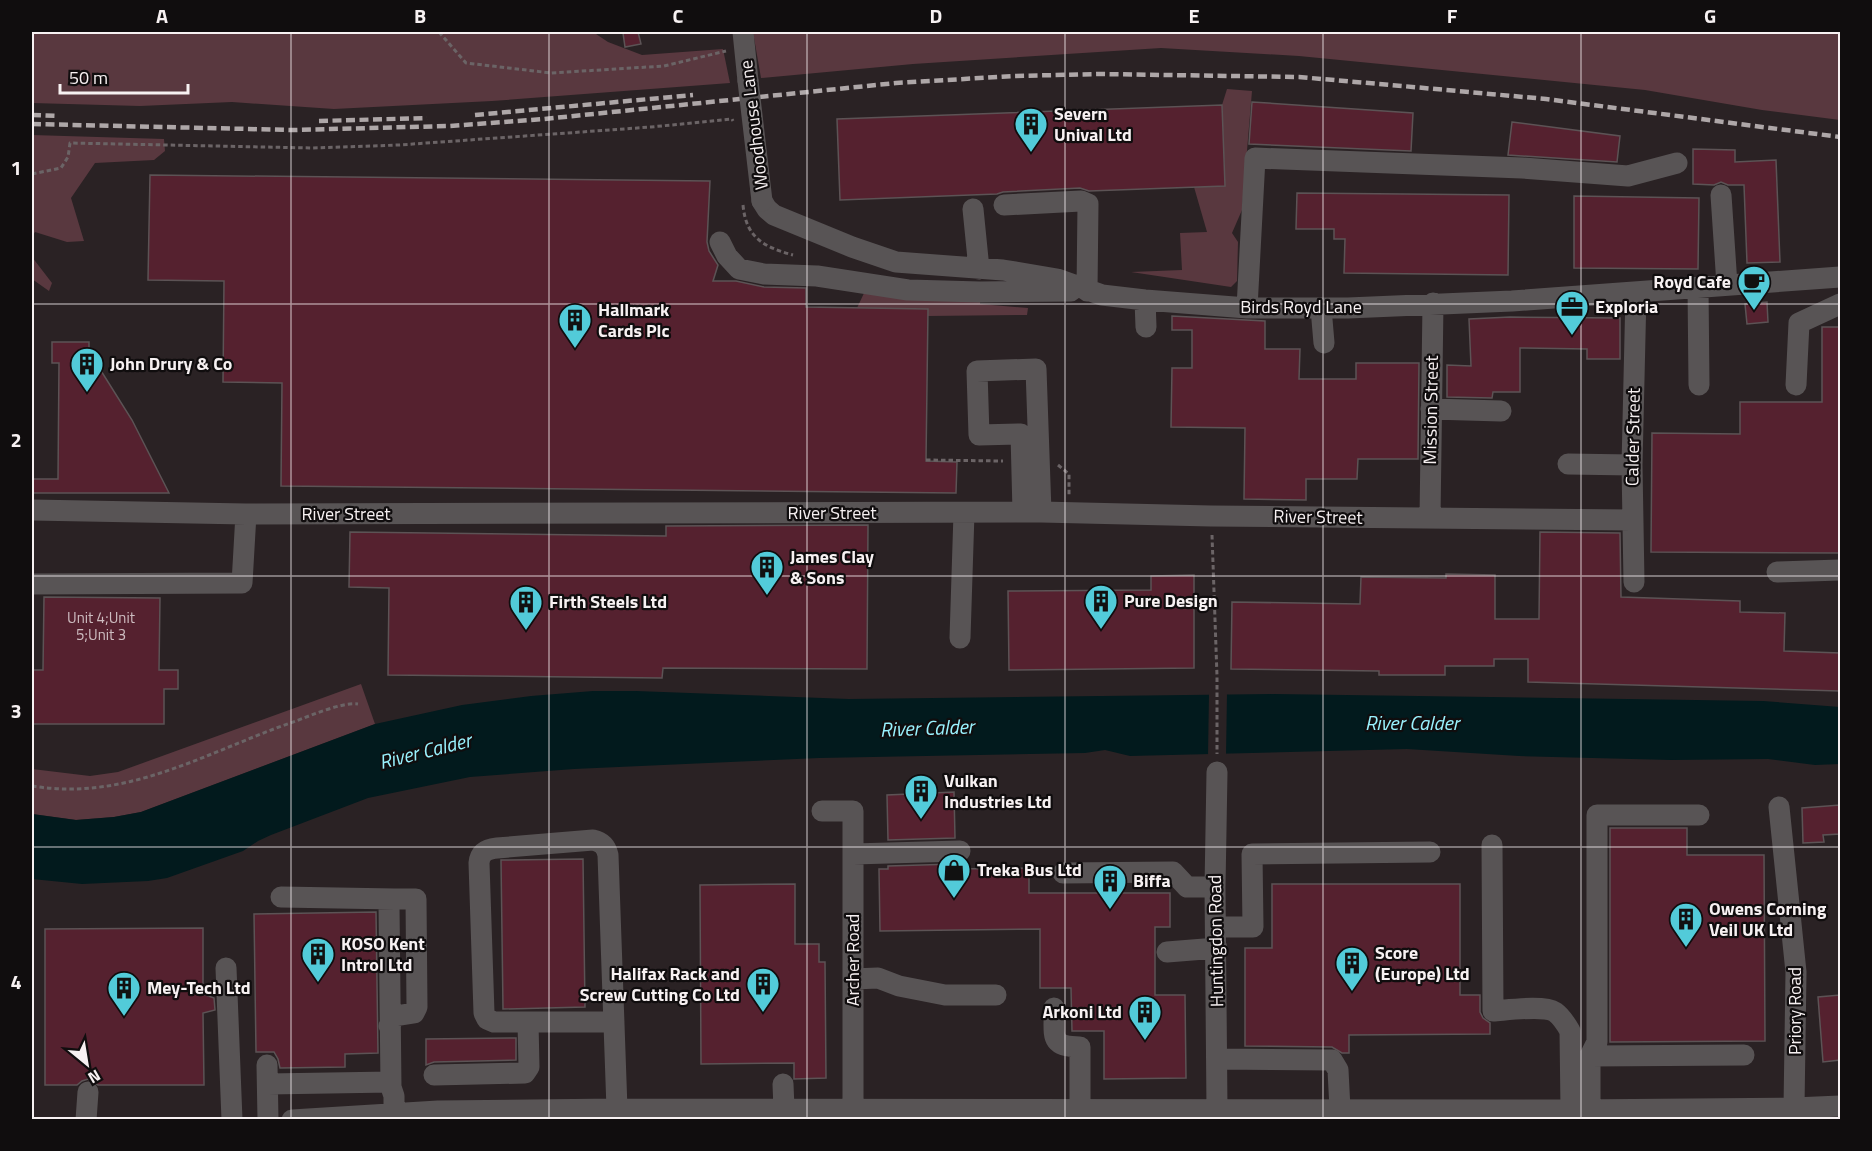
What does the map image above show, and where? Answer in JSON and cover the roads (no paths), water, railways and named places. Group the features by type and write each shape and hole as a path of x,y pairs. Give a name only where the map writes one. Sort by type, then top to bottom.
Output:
{"street":[{"name":"Woodhouse Lane","path":"744,43 759,205"},
{"path":"1247,308 1255,158 1510,168 1628,176 1677,163"},
{"path":"1721,195 1727,285"},
{"path":"720,242 727,256 739,269 764,273 817,276 908,290 1087,291 1088,204 1081,201 1004,205"},
{"name":"Birds Royd Lane","path":"759,205 852,247 896,262 1003,270 1057,279 1102,295 1247,308 1321,308 1512,301 1840,277"},
{"path":"973,208 979,269"},
{"path":"1698,287 1699,385"},
{"name":"Calder Street","path":"1634,582 1632,465 1636,293"},
{"path":"1145,300 1146,327"},
{"name":"Mission Street","path":"1430,518 1433,303"},
{"path":"1796,385 1799,323 1840,304"},
{"path":"1321,308 1324,343"},
{"path":"1431,409 1501,411"},
{"path":"1030,445 1032,512"},
{"path":"1568,464 1632,465"},
{"name":"River Street","path":"32,510 246,514 1032,512 1632,520"},
{"path":"960,638 964,513"},
{"path":"32,584 242,583 246,514"},
{"path":"1777,572 1840,570"},
{"name":"Huntingdon Road","path":"1217,772 1215,887 1217,1110"},
{"name":"Priory Road","path":"1779,807 1796,972 1794,1108"},
{"name":"Archer Road","path":"822,811 853,811 853,1109"},
{"path":"1577,1112 1590,1056 1597,1042 1597,815 1699,815"},
{"path":"614,1022 494,1022 487,1019 485,1016 480,856 490,849 594,840 604,845 608,855 614,1022 617,1109"},
{"path":"1492,845 1493,1011 1546,1009 1555,1012 1565,1022 1570,1031 1577,1112"},
{"path":"853,854 960,851"},
{"path":"1217,927 1253,927 1252,854 1430,852"},
{"path":"1063,873 1173,872 1187,887 1215,887"},
{"path":"281,897 416,899 417,1007 411,1014 395,1016 389,1026"},
{"path":"394,1113 389,1026 389,905 390,901 395,899"},
{"path":"1167,952 1217,948"},
{"path":"226,968 226,1104"},
{"path":"853,980 878,978 898,986 945,995 996,995"},
{"path":"1054,1008 1057,1042 1063,1047 1080,1047 1080,1109"},
{"path":"434,1075 525,1073 530,1067 528,1022"},
{"path":"1590,1056 1744,1055"},
{"path":"1218,1059 1332,1060 1344,1066 1342,1113"},
{"path":"268,1119 268,1074 391,1082"},
{"path":"783,1084 784,1109"},
{"path":"86,1119 88,1092"},
{"path":"292,1119 394,1113 566,1115 617,1109 668,1115 784,1109 853,1109 881,1114 997,1114 1080,1109 1116,1114 1217,1110 1302,1115 1577,1112 1636,1114 1840,1106"}],"water":[{"name":"River Calder","path":"593,691 849,699 1274,694 1763,701 1840,707 1840,764 1815,765 1768,759 1671,760 1519,756 1407,749 1130,756 1105,750 1085,753 819,758 574,769 470,777 368,798 271,835 243,851 167,878 82,884 32,879 32,814 76,820 141,812 375,724 462,705"}],"railway":[{"path":"32,124 293,130 449,126 544,119 896,83 1100,74 1299,77 1546,99 1840,137"},
{"path":"475,115 693,95"},
{"path":"32,115 58,116"},
{"path":"319,121 427,118"}],"place":[{"name":"Severn Unival Ltd","path":"1031,153"},
{"name":"Royd Cafe","path":"1754,311"},
{"name":"Exploria","path":"1572,336"},
{"name":"Hallmark Cards Plc","path":"575,349"},
{"name":"John Drury & Co","path":"87,393"},
{"name":"James Clay & Sons","path":"767,596"},
{"name":"Pure Design","path":"1101,630"},
{"name":"Firth Steels Ltd","path":"526,631"},
{"name":"Vulkan Industries Ltd","path":"921,820"},
{"name":"Treka Bus Ltd","path":"954,899"},
{"name":"Biffa","path":"1110,910"},
{"name":"Owens Corning Veil UK Ltd","path":"1686,948"},
{"name":"KOSO Kent Introl Ltd","path":"318,983"},
{"name":"Score (Europe) Ltd","path":"1352,992"},
{"name":"Halifax Rack and Screw Cutting Co Ltd","path":"763,1013"},
{"name":"Mey-Tech Ltd","path":"124,1017"},
{"name":"Arkoni Ltd","path":"1145,1041"}]}
